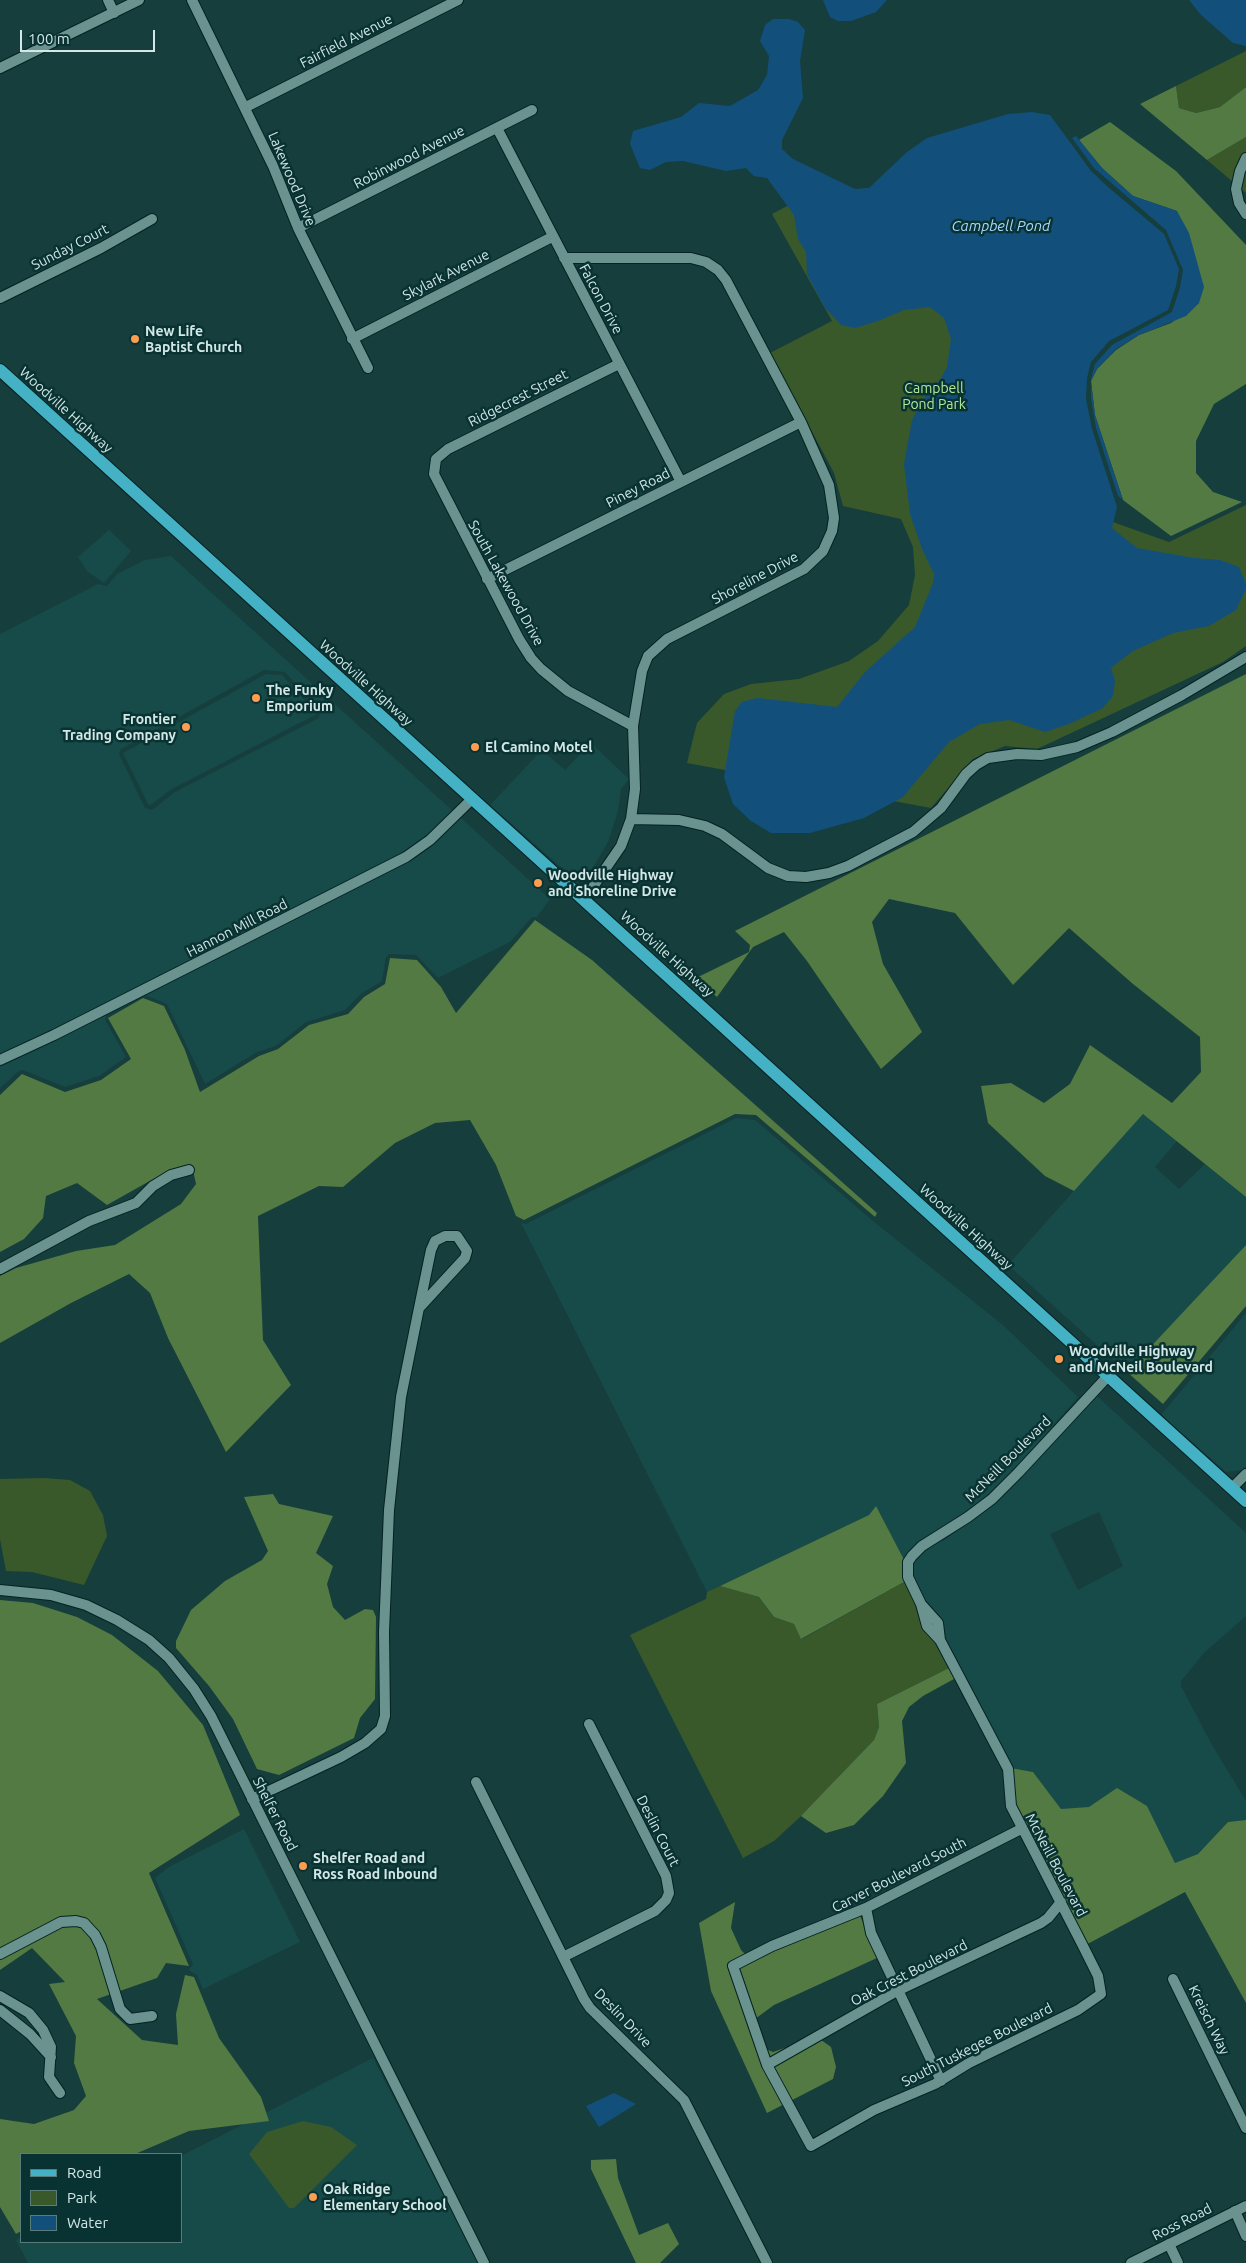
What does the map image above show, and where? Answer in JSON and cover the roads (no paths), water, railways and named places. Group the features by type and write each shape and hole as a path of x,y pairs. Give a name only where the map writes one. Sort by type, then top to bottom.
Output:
{"main road":[{"name":"Woodville Highway","path":"0,370 1246,1501"}],"street":[{"path":"108,0 114,13"},
{"path":"0,68 139,0"},
{"name":"Lakewood Drive","path":"192,0 246,107 273,166 298,228 368,368"},
{"name":"Fairfield Avenue","path":"246,107 458,0"},
{"name":"Robinwood Avenue","path":"298,228 532,110"},
{"name":"Falcon Drive","path":"497,128 681,482"},
{"path":"1246,158 1236,189 1239,203 1246,214"},
{"name":"Sunday Court","path":"0,298 101,248 152,219"},
{"name":"Skylark Avenue","path":"352,339 552,237"},
{"name":"Shoreline Drive","path":"564,258 691,258 706,262 718,270 726,280 801,422 832,496 834,518 829,541 815,560 804,569 667,639 653,650 642,671 634,726 635,789 631,819 621,846 584,900"},
{"name":"Ridgecrest Street","path":"435,464 440,455 448,449 619,364"},
{"name":"Piney Road","path":"487,579 801,422"},
{"name":"South Lakewood Drive","path":"435,464 434,474 438,487 519,640 540,669 568,691 634,726"},
{"path":"631,819 679,820 705,826 722,834 768,868 788,876 806,878 829,874 913,832 941,808 966,774 988,758 1018,754 1041,755 1077,747 1112,732 1182,695 1246,657"},
{"name":"Hannon Mill Road","path":"0,1060 54,1035 406,857 430,840 472,799"},
{"path":"0,1269 89,1221 136,1203 153,1186 170,1175 188,1170"},
{"path":"252,1799 365,1744 381,1729 385,1716 384,1632 389,1510 401,1397 419,1308 431,1250 436,1241 445,1236 457,1236 467,1251 465,1258 419,1308"},
{"name":"McNeill Boulevard","path":"1101,1994 1098,1976 1021,1829 1011,1806 1008,1769 940,1640 927,1626 921,1604 908,1577 908,1562 922,1546 952,1528 992,1499 1108,1375"},
{"path":"1232,1488 1246,1474"},
{"name":"Shelfer Road","path":"0,1590 51,1595 86,1605 117,1620 149,1640 168,1658 194,1689 211,1716 484,2263"},
{"name":"Deslin Court","path":"563,1958 655,1911 666,1900 669,1893 666,1876 589,1724"},
{"name":"Deslin Drive","path":"476,1782 563,1958 590,2008 684,2100 767,2263"},
{"name":"Carver Boulevard South","path":"767,2065 733,1966 781,1943 866,1908 1021,1829"},
{"name":"Oak Crest Boulevard","path":"767,2065 897,1992 1041,1923 1048,1918 1060,1902"},
{"path":"866,1908 871,1933 897,1992 941,2081"},
{"path":"0,1954 61,1922 76,1921 84,1923 95,1935 101,1947 120,2009 130,2019 152,2016"},
{"name":"Kreisch Way","path":"1173,1978 1246,2128"},
{"name":"South Tuskegee Boulevard","path":"767,2065 811,2146 867,2113 941,2081 969,2063 1078,2010 1101,1994"},
{"path":"0,1996 29,2013 50,2042 49,2077 60,2094"},
{"path":"0,2010 30,2034 50,2057"},
{"name":"Ross Road","path":"1131,2263 1246,2206"},
{"path":"1236,2211 1246,2236"},
{"path":"1168,2244 1178,2263"}],"water":[{"path":"823,0 887,0 876,12 851,21 838,21 830,17"},
{"path":"1189,0 1246,0 1246,46 1233,43 1201,15"},
{"name":"Campbell Pond","path":"773,19 789,19 798,22 805,30 800,61 803,98 782,140 782,149 793,159 855,189 869,188 907,152 927,138 1008,114 1032,112 1050,115 1091,171 1164,234 1179,269 1176,286 1168,310 1109,341 1091,362 1087,378 1086,399 1092,429 1117,507 1112,528 1137,548 1194,558 1220,560 1239,567 1246,584 1246,589 1236,610 1209,626 1173,633 1133,651 1111,668 1115,681 1113,696 1103,708 1069,724 1045,732 1009,720 980,724 949,742 903,797 864,818 810,833 771,833 751,821 733,804 724,777 735,711 742,702 757,698 837,707 866,671 915,627 933,583 934,574 922,549 910,514 904,464 912,420 926,395 940,380 947,367 951,339 944,318 930,307 904,310 855,328 841,325 825,308 807,274 806,252 798,239 794,215 767,178 754,176 746,168 726,171 683,161 666,162 650,170 640,168 630,144 633,131 681,117 699,103 730,106 758,90 767,75 769,56 760,41 765,25"},
{"path":"1076,136 1102,168 1133,196 1177,211 1189,233 1204,287 1199,303 1186,316 1139,335 1116,349 1097,369 1091,381 1095,364 1112,345 1172,312 1180,288 1183,270 1166,230 1094,168 1072,138"},
{"path":"1091,381 1095,415 1123,500 1118,496 1096,428 1091,399"},
{"path":"614,2093 636,2104 599,2127 586,2106"}],"place":[{"name":"New Life Baptist Church","path":"135,339"},
{"name":"The Funky Emporium","path":"256,698"},
{"name":"Frontier Trading Company","path":"186,727"},
{"name":"El Camino Motel","path":"475,747"},
{"name":"Woodville Highway and Shoreline Drive","path":"538,883"},
{"name":"Woodville Highway and McNeil Boulevard","path":"1059,1359"},
{"name":"Shelfer Road and Ross Road Inbound","path":"303,1866"},
{"name":"Oak Ridge Elementary School","path":"313,2197"}],"park label":[{"name":"Campbell Pond Park","path":"934,396"}]}
